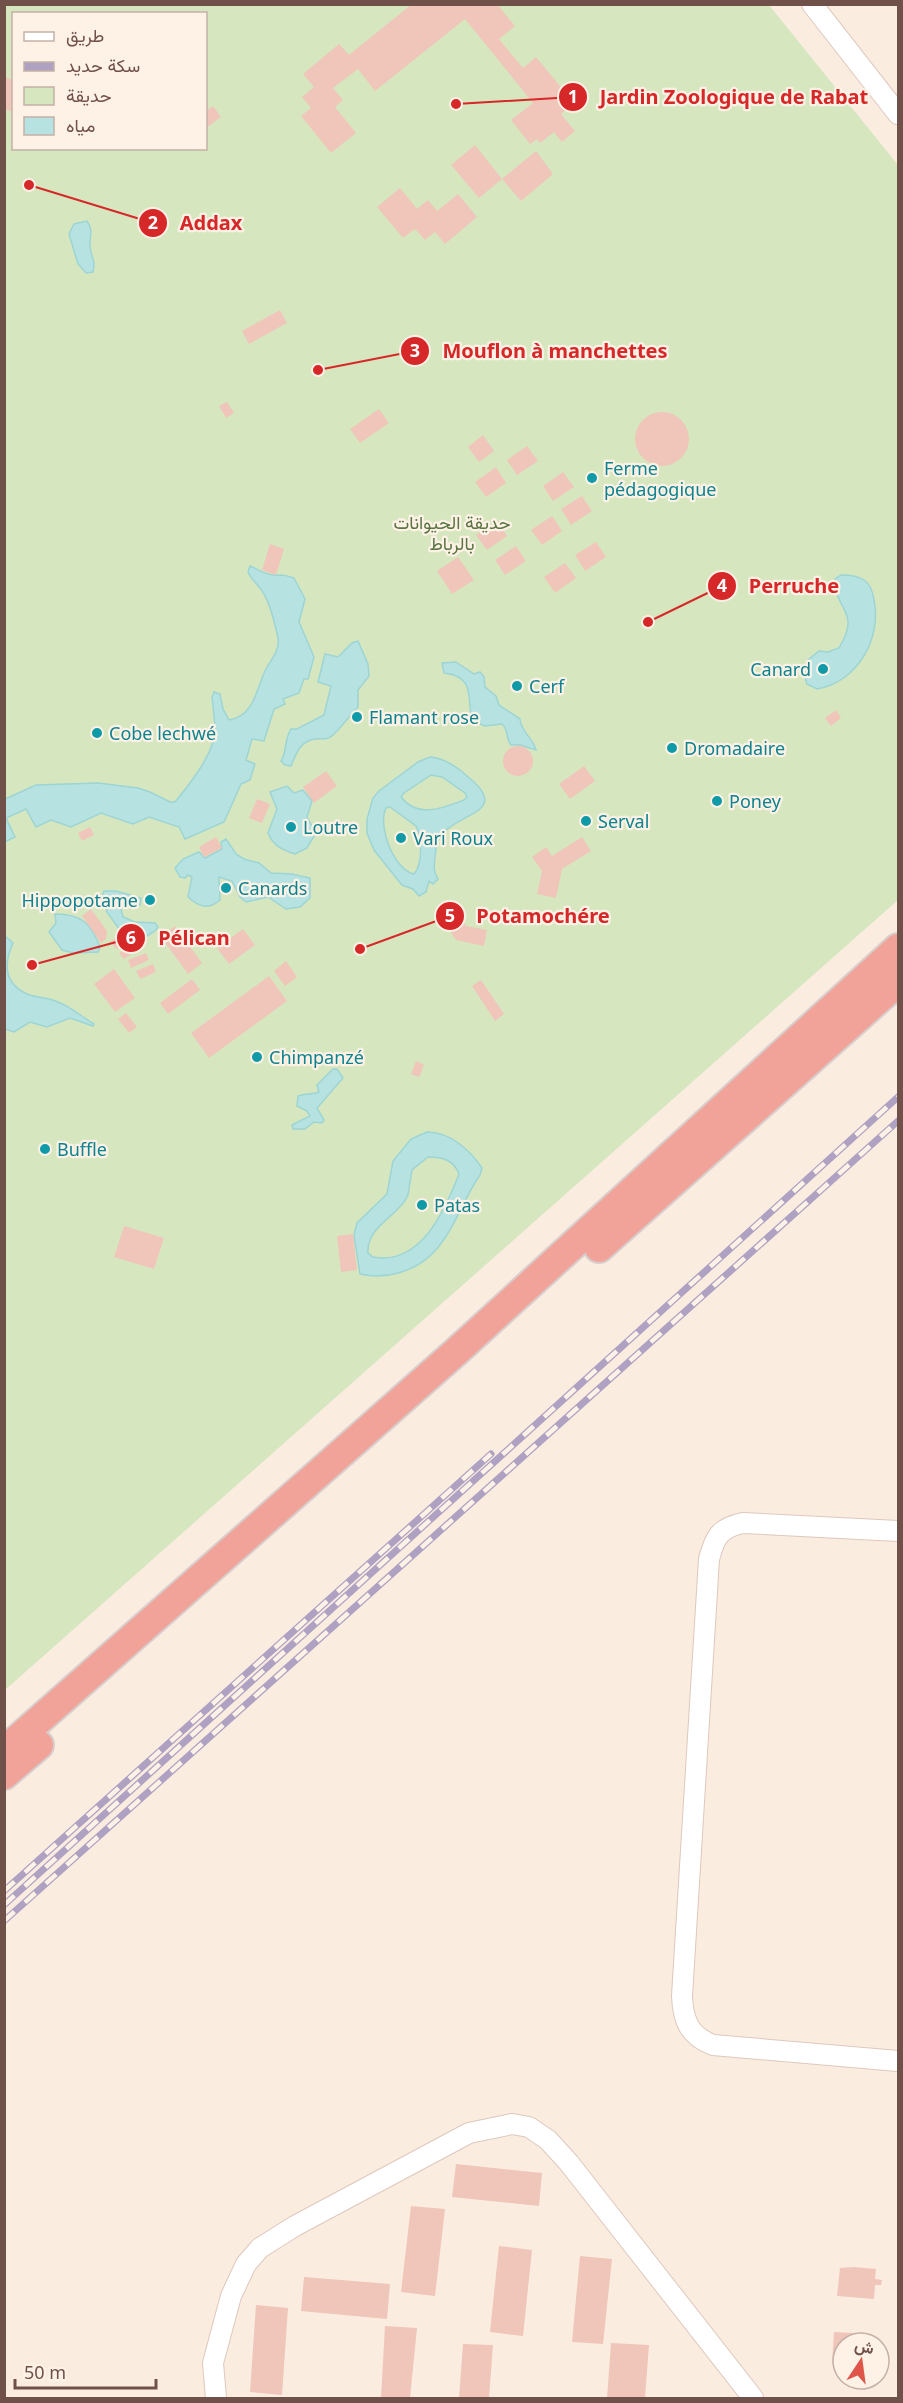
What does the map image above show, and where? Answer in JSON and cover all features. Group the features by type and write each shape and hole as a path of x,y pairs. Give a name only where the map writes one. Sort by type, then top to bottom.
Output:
{"highway":[{"path":"4,1751 457,1352 898,948"},
{"path":"4,1775 898,982"}],"street":[{"path":"812,4 898,114"},
{"path":"898,1531 743,1523 730,1526 714,1540 709,1559 682,1996 687,2027 703,2041 713,2045 898,2061"},
{"path":"216,2398 213,2363 231,2296 246,2264 260,2248 295,2226 468,2133 512,2124 529,2127 548,2140 569,2163 753,2398"}],"green space":[{"name":"حديقة الحيوانات بالرباط","path":"5,5 769,5 898,165 898,900 5,1690"}],"water":[{"path":"87,221 91,231 90,246 94,264 93,272 86,273 78,264 69,234 74,224"},
{"path":"250,566 268,574 294,578 305,599 299,622 314,657 308,679 304,679 299,693 283,699 285,704 274,709 264,741 252,739 246,760 255,764 250,780 241,784 224,822 185,839 179,827 149,817 133,824 101,813 71,827 51,820 36,827 26,809 6,818 15,837 5,842 5,799 36,785 98,783 138,788 175,802 200,769 214,740 212,697 214,692 220,694 223,709 229,720 237,718 249,708 278,648 278,638 271,610 262,591 248,572"},
{"path":"841,575 858,577 870,586 874,600 874,629 864,656 855,668 844,678 817,689 807,684 803,671 808,660 819,651 828,652 839,648 845,636 848,618 838,598 835,579"},
{"path":"358,641 368,664 369,676 358,690 358,707 331,737 306,742 299,749 291,766 285,765 281,761 291,729 297,729 324,715 331,686 318,682 325,654 338,657 352,643"},
{"path":"456,662 474,674 480,672 484,677 485,687 496,696 499,705 520,719 522,728 536,750 511,745 502,724 485,726 472,721 466,684 454,675 444,673 442,663"},
{"path":"430,757 450,764 480,788 485,797 484,804 478,810 449,827 439,837 434,866 438,879 433,884 429,881 426,892 419,896 413,889 402,885 374,850 367,833 367,819 373,798 418,762","holes":["431,775 442,777 465,793 467,797 456,803 431,810 415,808 401,797","390,807 416,826 418,831 420,858 414,874 400,865 389,846 384,816 386,808"]},
{"path":"287,786 294,793 303,790 312,801 307,817 316,833 307,848 295,854 279,847 268,833 277,809 270,792"},
{"path":"226,839 236,854 259,863 271,873 310,878 310,898 300,907 286,909 268,897 246,902 240,897 232,881 219,877 220,900 212,905 204,906 192,900 188,897 192,877 188,875 185,878 180,877 175,868 183,859 199,852 205,858 222,849 221,842"},
{"path":"104,891 116,891 141,898 140,905 123,905 121,909 123,917 135,922 155,923 158,927 144,938 122,933 107,912 102,896"},
{"path":"55,914 78,918 89,926 100,947 98,952 73,953 62,950 49,932 56,923"},
{"path":"4,935 13,943 7,965 13,984 27,994 63,1004 94,1024 93,1026 70,1018 47,1027 30,1022 14,1032 5,1029"},
{"path":"333,1069 337,1069 343,1078 317,1108 324,1120 322,1123 314,1122 305,1129 293,1129 292,1125 310,1116 307,1111 297,1106 298,1096 319,1092 317,1085"},
{"path":"427,1132 444,1135 459,1143 477,1161 482,1168 480,1175 441,1244 426,1259 399,1273 379,1276 360,1274 354,1235 357,1223 387,1194 393,1161 411,1139","holes":["428,1157 451,1162 459,1174 438,1218 418,1244 405,1253 390,1257 373,1257 368,1253 371,1238 404,1202 408,1195 412,1170"]}],"building":[{"path":"412,4 497,4 515,26 499,39 523,68 536,57 574,103 561,114 575,131 562,142 554,132 540,143 537,139 530,144 511,120 533,103 465,19 375,91 358,69 333,88 343,100 335,107 356,133 331,153 301,116 311,108 302,97 314,87 303,74 339,44 349,55"},
{"path":"4,77 12,79 12,111 4,109"},
{"path":"213,106 221,117 207,127 207,110"},
{"path":"475,145 502,179 479,198 451,165"},
{"path":"536,151 553,174 521,201 502,179"},
{"path":"400,188 417,209 428,200 437,211 458,194 477,217 445,244 435,232 425,240 415,229 403,238 377,207"},
{"path":"280,310 287,323 249,344 242,331"},
{"path":"227,402 234,413 226,418 219,406"},
{"path":"379,409 389,423 360,443 350,429"},
{"path":"657,412 667,412 677,416 685,424 689,439 685,454 677,462 667,466 657,466 647,462 639,454 635,444 635,434 639,424 647,416"},
{"path":"483,435 494,451 479,462 468,447"},
{"path":"527,446 538,461 517,475 507,460"},
{"path":"496,467 506,483 486,497 475,482"},
{"path":"563,472 574,487 553,501 543,486"},
{"path":"582,496 592,511 571,525 561,509"},
{"path":"552,516 562,531 542,545 531,530"},
{"path":"497,521 507,536 487,550 476,535"},
{"path":"596,542 606,557 585,571 575,555"},
{"path":"270,544 284,549 276,575 262,570"},
{"path":"516,546 526,561 505,575 495,560"},
{"path":"458,557 474,580 452,594 437,571"},
{"path":"565,563 576,578 555,593 544,577"},
{"path":"836,710 841,718 831,726 825,718"},
{"path":"518,746 524,747 532,755 532,767 524,775 518,776 512,775 504,767 503,761 504,755 512,747"},
{"path":"584,766 595,781 570,799 559,784"},
{"path":"326,771 337,786 314,803 303,787"},
{"path":"257,799 270,804 262,823 249,818"},
{"path":"90,827 94,835 82,841 78,833"},
{"path":"216,837 222,848 204,857 199,847"},
{"path":"582,837 591,851 562,869 556,898 537,894 542,871 532,857 546,847 552,856"},
{"path":"91,909 107,931 106,939 101,943 82,916"},
{"path":"456,912 466,926 487,930 484,946 456,940 443,921"},
{"path":"175,926 202,963 188,974 161,937"},
{"path":"243,929 255,945 229,964 217,948"},
{"path":"119,935 125,942 117,949 110,942"},
{"path":"137,941 141,948 124,959 119,953"},
{"path":"146,953 149,960 131,968 128,960"},
{"path":"286,961 297,977 285,986 274,971"},
{"path":"153,964 156,972 140,979 136,971"},
{"path":"114,969 135,998 115,1012 94,984"},
{"path":"269,976 287,1001 209,1058 191,1033"},
{"path":"192,979 200,990 168,1014 160,1003"},
{"path":"481,980 504,1014 495,1021 472,986"},
{"path":"126,1013 137,1027 129,1033 118,1019"},
{"path":"416,1061 424,1065 419,1077 411,1074"},
{"path":"124,1226 164,1238 154,1269 114,1257"},
{"path":"353,1234 357,1270 341,1272 337,1236"},
{"path":"456,2164 542,2173 539,2206 452,2197"},
{"path":"411,2206 445,2209 435,2296 401,2292"},
{"path":"499,2246 532,2250 523,2336 490,2332"},
{"path":"580,2256 612,2259 603,2344 572,2342"},
{"path":"840,2268 876,2269 875,2279 882,2280 881,2285 875,2285 874,2299 837,2296"},
{"path":"304,2277 390,2284 387,2319 301,2311"},
{"path":"256,2305 288,2308 282,2395 250,2392"},
{"path":"385,2326 417,2328 410,2398 381,2398"},
{"path":"611,2343 649,2345 645,2398 607,2398"},
{"path":"463,2344 493,2345 489,2398 459,2398"}],"railway":[{"path":"4,1905 898,1097"},
{"path":"4,1921 898,1121"},
{"path":"4,1891 491,1454"}],"place":[{"name":"Jardin Zoologique de Rabat","path":"456,104"},
{"name":"Addax","path":"29,185"},
{"name":"Mouflon à manchettes","path":"318,370"},
{"name":"Ferme pédagogique","path":"592,478"},
{"name":"Perruche","path":"648,622"},
{"name":"Canard","path":"823,669"},
{"name":"Cerf","path":"517,686"},
{"name":"Flamant rose","path":"357,717"},
{"name":"Cobe lechwé","path":"97,733"},
{"name":"Dromadaire","path":"672,748"},
{"name":"Poney","path":"717,801"},
{"name":"Serval","path":"586,821"},
{"name":"Loutre","path":"291,827"},
{"name":"Vari Roux","path":"401,838"},
{"name":"Canards","path":"226,888"},
{"name":"Hippopotame","path":"150,900"},
{"name":"Potamochére","path":"360,949"},
{"name":"Pélican","path":"32,965"},
{"name":"Chimpanzé","path":"257,1057"},
{"name":"Buffle","path":"45,1149"},
{"name":"Patas","path":"422,1205"}]}
